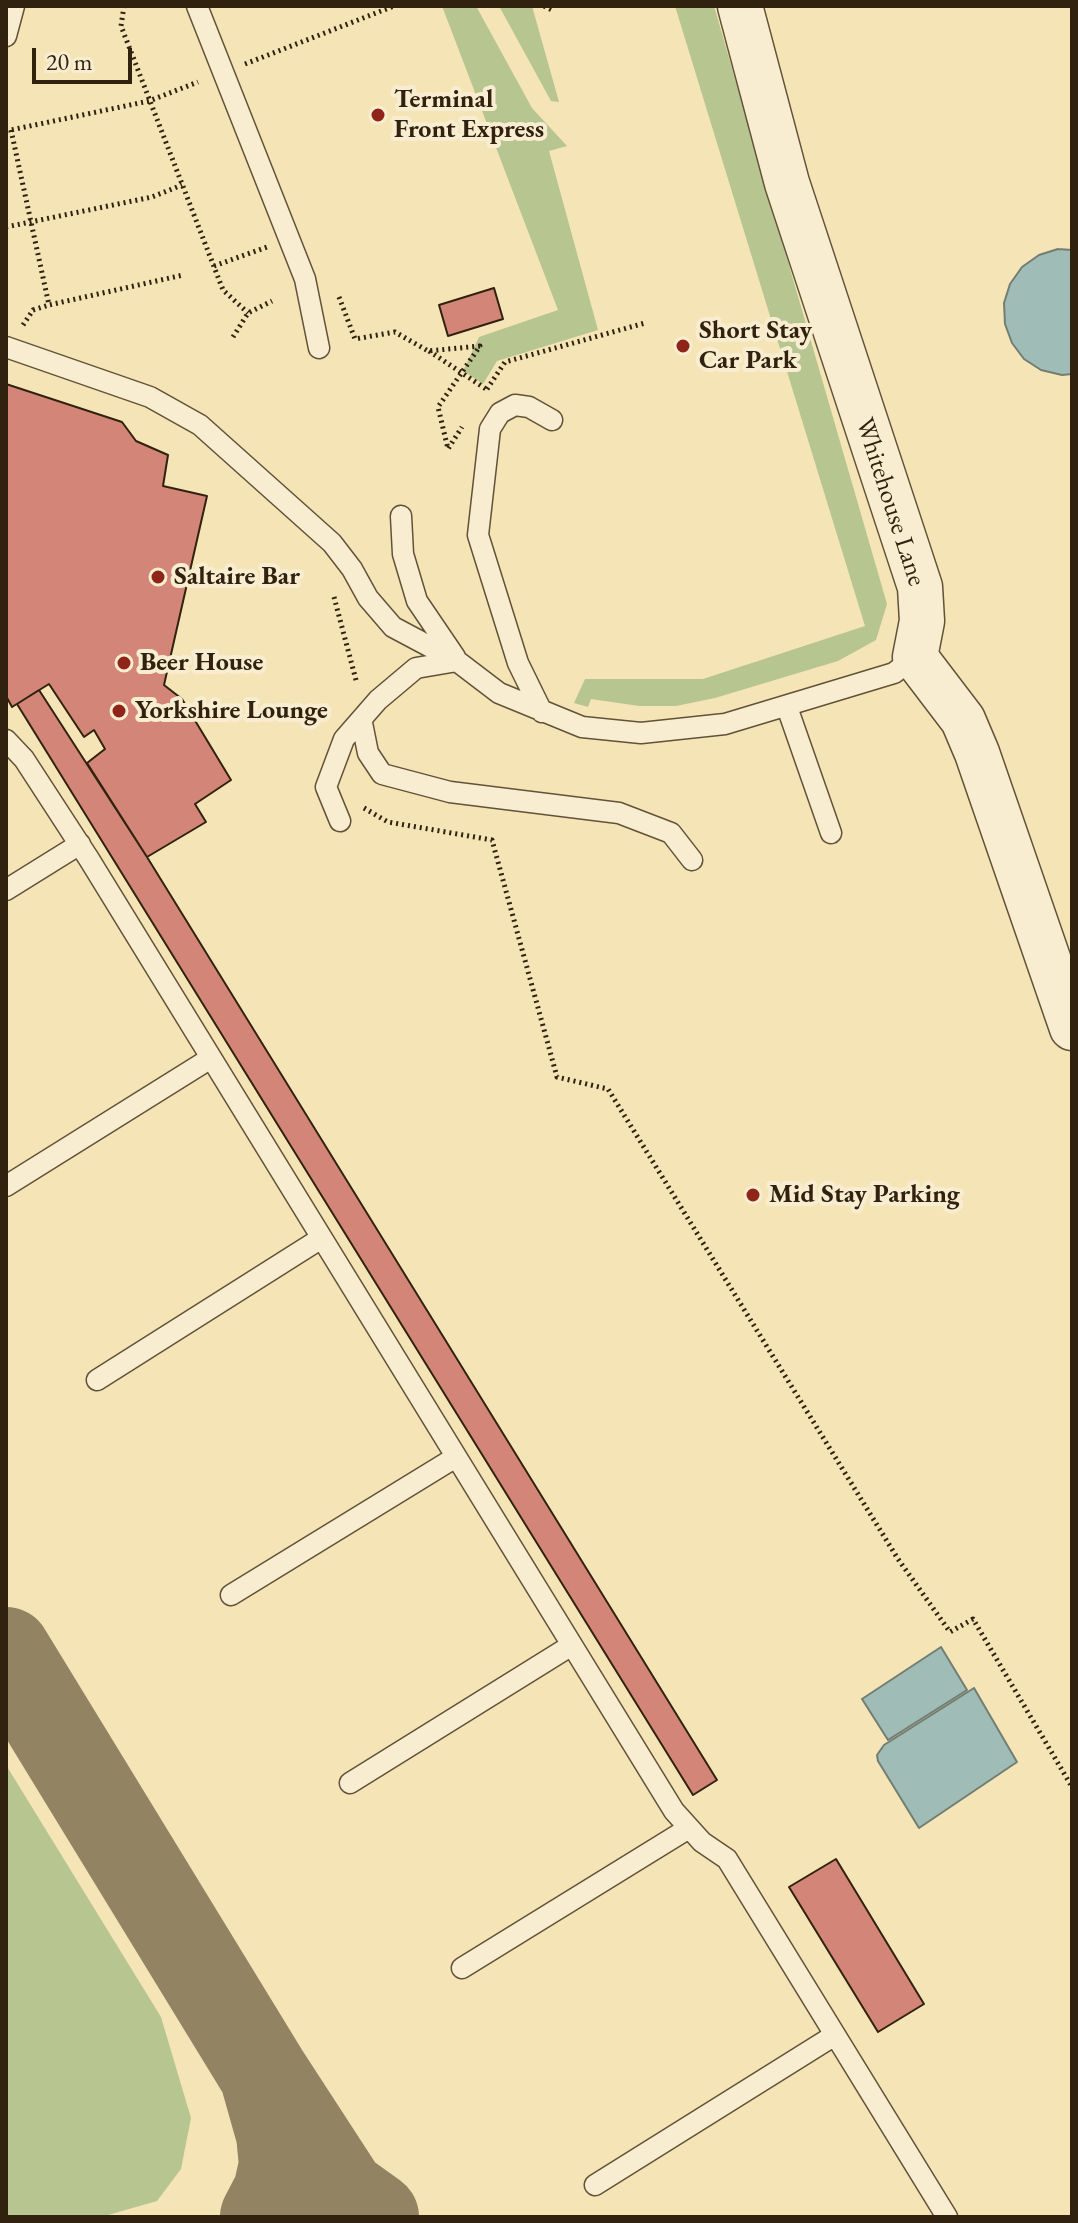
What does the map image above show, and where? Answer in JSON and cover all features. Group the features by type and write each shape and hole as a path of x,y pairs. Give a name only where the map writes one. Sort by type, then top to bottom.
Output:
{"street":[{"name":"Whitehouse Lane","path":"740,6 787,183 920,587 922,621 915,657"},
{"path":"915,657 963,720 977,753 1072,1028"}],"lane":[{"path":"6,36 14,6"},
{"path":"197,6 305,279 319,348"},
{"path":"6,347 150,397 200,425 332,543 352,569 368,598 393,627 457,661 499,693 582,727 641,733 725,724 894,673 915,657"},
{"path":"542,712 518,663 478,535 490,429 500,413 515,405 529,407 552,420"},
{"path":"401,516 403,554 417,601 457,661"},
{"path":"340,821 326,787 344,739 362,723 378,700 416,668 457,661"},
{"path":"787,707 831,833"},
{"path":"362,723 368,753 382,774 450,792 619,813 671,833 692,860"},
{"path":"6,740 24,759 80,844 674,1811 689,1828 727,1859 947,2217"},
{"path":"6,890 80,844"},
{"path":"6,1186 211,1058"},
{"path":"97,1380 320,1239"},
{"path":"231,1595 456,1457"},
{"path":"350,1783 572,1645"},
{"path":"462,1968 689,1828"},
{"path":"595,2185 835,2035"}],"path":[{"path":"124,6 121,26 223,290 248,313"},
{"path":"544,6 552,10"},
{"path":"241,49 252,77"},
{"path":"11,130 49,305 183,275"},
{"path":"6,227 152,197 182,185"},
{"path":"334,284 355,339 395,332 486,389"},
{"path":"233,337 248,313 272,301"},
{"path":"479,401 505,362 645,323"},
{"path":"428,351 480,346 438,407 448,449 464,425"},
{"path":"333,593 359,690"},
{"path":"326,787 388,822 492,840 557,1077 608,1089 898,1559 950,1632 973,1619 1072,1787"}],"green space":[{"path":"442,6 476,6 532,108 567,146 549,151 598,330 497,361 483,384 463,371 479,337 558,310"},
{"path":"499,6 532,6 559,102 551,101"},
{"path":"675,6 714,6 887,604 876,640 838,661 715,698 676,706 639,706 591,699 588,707 574,703 585,679 703,679 865,626"},
{"path":"6,1765 161,2017 191,2118 181,2169 157,2201 101,2217 6,2217"}],"water":[{"path":"1058,249 1072,250 1072,374 1062,375 1041,370 1024,359 1012,343 1005,324 1004,303 1010,284 1022,267 1039,255"},
{"path":"941,1647 967,1690 888,1740 862,1699"},
{"path":"974,1688 1017,1762 919,1828 877,1755 884,1745"}],"building":[{"path":"494,288 503,319 448,336 439,305"},
{"path":"6,384 122,422 136,441 168,455 163,486 207,496 164,685 182,699 231,780 195,804 206,822 147,857 87,763 105,749 94,730 84,737 49,684 12,707 6,696"},
{"path":"39,690 147,857 717,1780 693,1795 17,704"},
{"path":"836,1859 924,2004 878,2032 789,1887"}],"taxiway":[{"path":"6,1652 264,2074 342,2194 374,2217"},
{"path":"265,2217 278,2192 284,2165 281,2134 266,2081"}],"place":[{"name":"Terminal Front Express","path":"378,115"},
{"name":"Short Stay Car Park","path":"683,346"},
{"name":"Saltaire Bar","path":"158,577"},
{"name":"Beer House","path":"124,663"},
{"name":"Yorkshire Lounge","path":"119,711"},
{"name":"Mid Stay Parking","path":"753,1195"}]}
